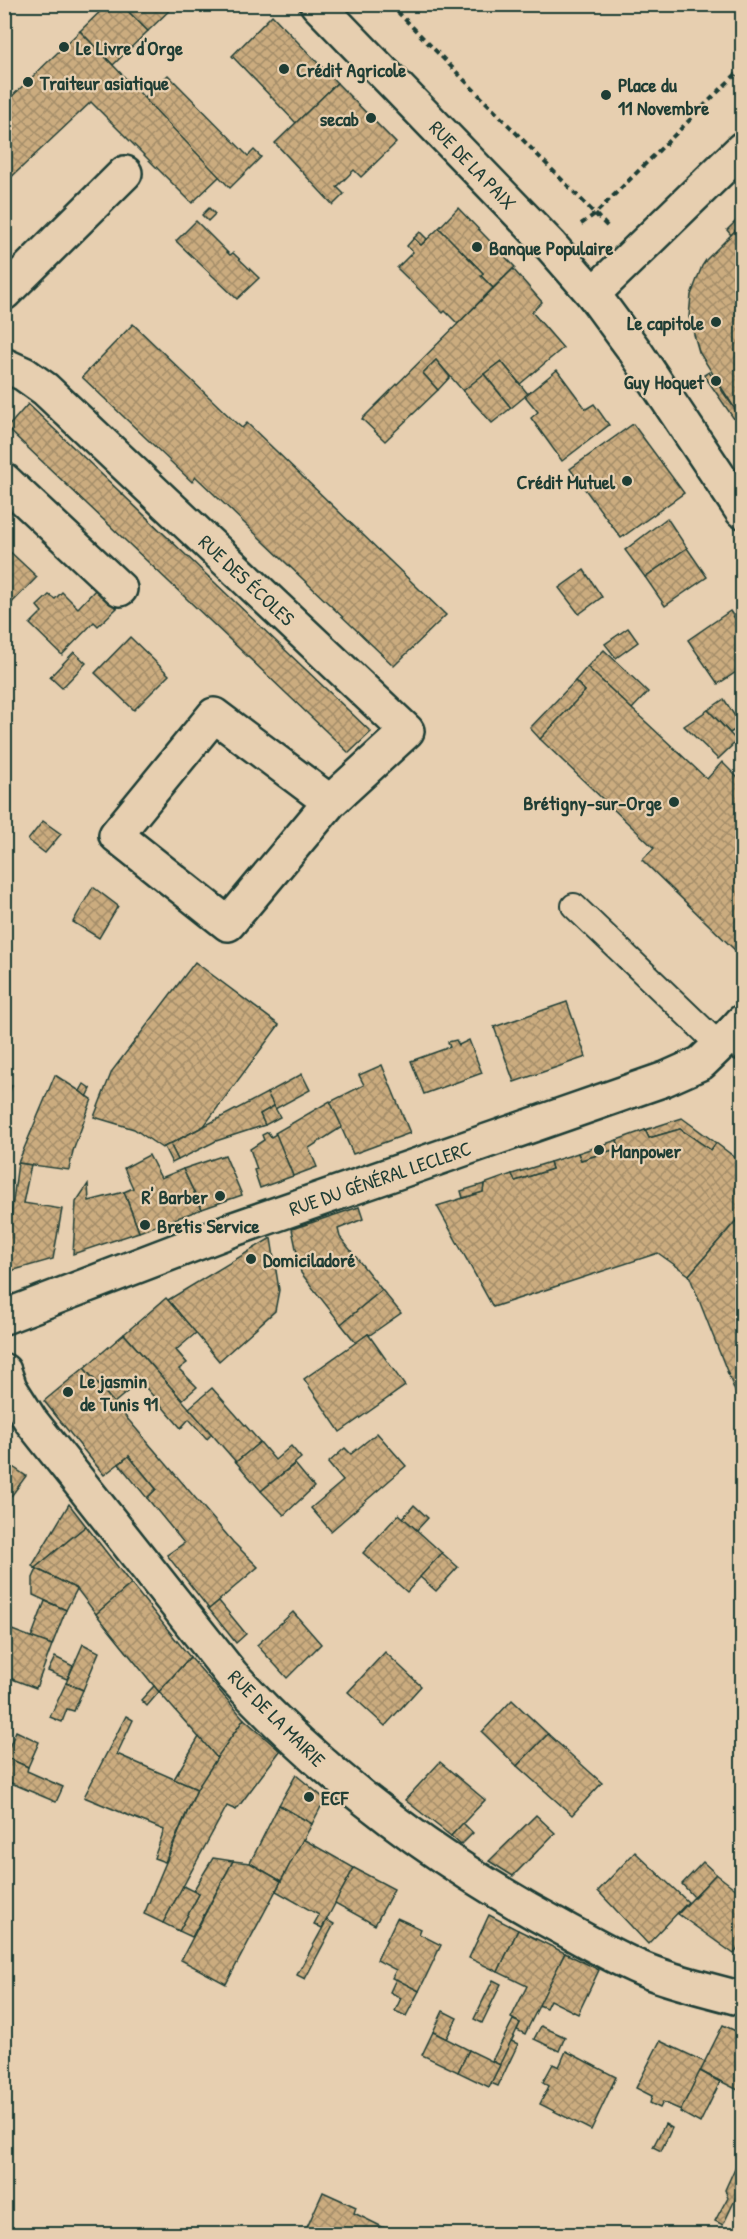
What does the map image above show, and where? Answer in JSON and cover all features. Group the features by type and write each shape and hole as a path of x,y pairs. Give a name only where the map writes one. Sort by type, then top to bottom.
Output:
{"street":[{"name":"RUE DE LA PAIX","path":"317,4 551,246 593,294 635,351 742,511"},
{"path":"593,294 742,149"},
{"path":"4,293 125,173"},
{"name":"RUE DES ÉCOLES","path":"4,366 24,374 45,389 407,731 330,802 228,924 116,835 214,715 330,802"},
{"path":"4,480 120,589"},
{"name":"RUE DU GÉNÉRAL LECLERC","path":"4,1317 231,1230 665,1079 701,1063 734,1035"},
{"name":"RUE DE LA MAIRIE","path":"4,1371 10,1388 31,1421 232,1675 267,1713 337,1776 423,1844 490,1889 647,1971 742,1999"}],"lane":[{"path":"573,906 734,1035"}],"path":[{"path":"390,4 595,214 637,252"},
{"path":"551,246 595,214 742,68"}],"building":[{"path":"108,4 121,4 148,31 113,65 80,31"},
{"path":"121,4 176,4 148,31"},
{"name":"Crédit Agricole","path":"272,15 337,83 296,123 232,56"},
{"path":"80,31 220,176 192,203 91,102 4,184 4,104"},
{"path":"168,75 248,156 254,150 261,157 230,188 144,98"},
{"path":"337,83 396,143 361,177 354,170 337,187 344,194 333,205 275,143"},
{"path":"209,208 215,214 208,221 202,215"},
{"name":"Banque Populaire","path":"458,208 515,267 493,288 481,276 483,273 439,228"},
{"path":"742,215 742,224 731,235 727,230"},
{"path":"196,221 230,255 233,253 259,278 237,299 176,241"},
{"name":"Le capitole","path":"742,224 742,420 699,352 689,317 691,295 702,266"},
{"path":"439,228 483,273 481,276 493,288 458,324 445,311 443,313 397,268 413,252 407,246 414,238 421,245"},
{"path":"420,232 427,239 421,245 414,238"},
{"path":"513,269 542,302 532,312 563,348 520,384 501,361 463,391 436,360 423,373 438,390 385,441 362,419"},
{"path":"133,324 235,422 242,428 247,423 446,615 394,666 196,477 192,482 82,377"},
{"path":"436,360 450,377 438,390 423,373"},
{"path":"501,361 528,394 511,408 484,374"},
{"path":"557,370 586,409 594,404 609,425 562,461 531,418 538,412 525,396"},
{"path":"709,372 739,415 734,419 704,375"},
{"path":"484,374 511,408 492,423 463,391"},
{"path":"28,404 371,732 349,753 7,428"},
{"name":"Crédit Mutuel","path":"633,424 684,493 621,538 570,469"},
{"path":"667,518 687,548 645,577 625,550"},
{"path":"4,546 37,577 4,611"},
{"path":"687,548 707,577 665,606 645,577"},
{"path":"584,570 602,597 579,614 559,588"},
{"path":"96,589 117,608 98,626 94,622 62,655 30,624 42,612 37,606 49,595 55,599 62,592 78,608"},
{"path":"730,611 742,629 742,668 718,684 688,640"},
{"path":"628,628 638,642 616,658 605,644"},
{"path":"130,637 169,675 134,710 95,673"},
{"path":"604,650 648,692 632,709 587,667"},
{"path":"74,652 86,663 62,688 50,677"},
{"name":"Brétigny-sur-Orge","path":"587,667 707,779 722,762 742,782 742,953 737,952 642,860 654,848 540,739 585,691 575,681"},
{"path":"575,681 585,691 540,739 530,728"},
{"path":"724,699 741,726 730,733 708,710"},
{"path":"708,710 737,741 718,759 684,726"},
{"path":"43,821 61,834 45,853 28,840"},
{"path":"93,887 118,906 99,938 73,922"},
{"path":"195,962 279,1025 204,1126 162,1148 134,1129 94,1117 112,1071"},
{"path":"567,1002 586,1057 514,1082 494,1027"},
{"path":"456,1040 459,1045 469,1040 482,1073 424,1094 411,1061 450,1047 448,1042"},
{"path":"382,1065 410,1133 353,1154 330,1102 364,1085 359,1075"},
{"path":"302,1074 310,1090 275,1109 267,1093"},
{"path":"55,1075 92,1099 73,1151 69,1170 18,1163"},
{"path":"4,1083 12,1086 4,1106"},
{"path":"84,1084 91,1089 87,1097 80,1091"},
{"path":"267,1093 274,1106 260,1114 265,1125 216,1141 178,1160 170,1144"},
{"path":"330,1101 342,1127 309,1148 317,1167 293,1176 275,1133"},
{"path":"274,1106 280,1117 265,1125 260,1114"},
{"path":"682,1118 716,1143 711,1150 680,1129 649,1138 645,1130"},
{"path":"680,1129 711,1150 716,1143 741,1162 736,1169 742,1173 742,1214 689,1275 658,1253 493,1307 437,1206 483,1192 484,1184 512,1174 515,1181 552,1169 550,1162 578,1153 581,1160 619,1148 617,1140 645,1130 649,1138"},
{"path":"268,1132 271,1137 276,1134 293,1176 260,1188 254,1170 257,1169 250,1149 264,1140 262,1135"},
{"path":"617,1140 619,1148 581,1160 578,1153"},
{"path":"170,1144 178,1160 172,1163 164,1147"},
{"path":"149,1155 161,1178 183,1169 202,1209 139,1232 124,1192 133,1188 124,1168"},
{"path":"225,1155 242,1195 202,1209 183,1169"},
{"path":"550,1162 552,1169 515,1181 512,1174"},
{"path":"18,1163 31,1165 23,1203 62,1209 53,1259 11,1271 7,1268 5,1261"},
{"path":"742,1163 742,1173 736,1169"},
{"path":"88,1184 89,1201 124,1192 139,1232 73,1254 76,1202"},
{"path":"484,1184 483,1192 463,1198 461,1191"},
{"path":"359,1207 363,1219 338,1229 340,1237 382,1290 341,1324 301,1273 292,1229"},
{"path":"742,1214 742,1409 689,1275"},
{"path":"271,1238 279,1290 275,1311 219,1361 168,1300"},
{"path":"4,1240 8,1240 5,1264 11,1271 4,1273"},
{"path":"382,1290 401,1313 356,1343 341,1324"},
{"path":"166,1298 196,1333 176,1350 187,1363 179,1369 197,1387 182,1400 124,1334"},
{"path":"124,1334 212,1434 207,1439 189,1419 181,1428 140,1381 114,1403 84,1368"},
{"path":"368,1334 405,1386 340,1432 304,1379"},
{"path":"84,1368 233,1542 258,1567 209,1609 167,1555 184,1543 147,1498 156,1489 129,1456 104,1475 44,1401"},
{"path":"212,1388 260,1442 236,1462 189,1408"},
{"path":"4,1424 11,1432 4,1444"},
{"path":"377,1433 406,1466 331,1531 311,1508 343,1481 328,1463 345,1448 351,1454"},
{"path":"260,1442 275,1460 291,1446 301,1458 261,1491 236,1462"},
{"path":"129,1456 156,1489 147,1498 119,1464"},
{"path":"4,1461 26,1476 4,1506"},
{"path":"295,1464 314,1487 284,1515 261,1491"},
{"path":"69,1504 86,1526 35,1568 32,1566"},
{"path":"414,1505 428,1518 417,1530 403,1518"},
{"path":"399,1514 442,1553 407,1592 363,1553"},
{"path":"86,1526 131,1584 96,1614 77,1589 35,1568"},
{"path":"442,1553 458,1567 436,1591 420,1577"},
{"path":"37,1569 77,1589 66,1610 33,1595 33,1578"},
{"path":"131,1584 190,1657 159,1692 96,1614"},
{"path":"45,1601 66,1610 52,1645 31,1638"},
{"path":"219,1601 246,1634 236,1643 209,1609"},
{"path":"293,1612 321,1644 287,1678 257,1645"},
{"path":"4,1627 52,1645 36,1688 4,1676"},
{"path":"83,1644 99,1652 83,1690 66,1683"},
{"path":"385,1652 421,1686 385,1726 348,1692"},
{"path":"55,1657 73,1666 67,1679 48,1671"},
{"path":"190,1657 244,1719 217,1758 159,1692"},
{"path":"66,1683 83,1690 74,1711 67,1709 62,1722 50,1717"},
{"path":"154,1686 159,1692 147,1706 141,1700"},
{"path":"512,1700 548,1734 517,1766 482,1732"},
{"path":"126,1716 133,1720 117,1754 197,1789 165,1862 154,1858 164,1830 84,1797"},
{"path":"244,1719 280,1751 236,1810 227,1806 163,1923 144,1914 201,1780"},
{"path":"16,1731 39,1742 28,1767 5,1757"},
{"path":"548,1734 602,1783 572,1815 517,1766"},
{"path":"199,1737 217,1758 197,1789 174,1779"},
{"path":"5,1757 28,1767 27,1771 63,1787 56,1802 4,1780"},
{"path":"440,1762 485,1800 451,1836 405,1800"},
{"path":"296,1775 325,1799 312,1824 279,1805"},
{"path":"279,1805 312,1824 281,1881 250,1863"},
{"path":"536,1815 555,1833 513,1876 489,1861"},
{"path":"463,1823 473,1833 461,1845 451,1836"},
{"path":"303,1839 354,1868 322,1928 314,1924 319,1915 276,1891"},
{"path":"635,1852 688,1902 648,1944 598,1891"},
{"path":"213,1858 233,1861 192,1937 179,1931 199,1894 193,1891"},
{"path":"233,1861 250,1863 281,1881 226,1984 181,1960"},
{"path":"703,1862 716,1874 694,1897 682,1884"},
{"path":"354,1868 394,1889 375,1925 335,1903"},
{"path":"716,1874 742,1894 742,1943 734,1954 678,1914"},
{"path":"183,1886 199,1894 179,1931 163,1923"},
{"path":"489,1915 518,1930 498,1972 469,1958"},
{"path":"397,1918 421,1929 419,1934 441,1945 419,1991 392,1978 396,1970 377,1960"},
{"path":"327,1920 334,1924 305,1979 297,1975"},
{"path":"518,1930 565,1953 525,2034 517,2030 520,2023 511,2018 527,1986 498,1972"},
{"path":"565,1953 599,1970 578,2014 550,2000 546,2008 539,2005"},
{"path":"396,1979 419,1991 406,2016 395,2011 401,1998 390,1992"},
{"path":"493,1980 501,1984 482,2023 474,2019"},
{"path":"443,2011 457,2018 446,2039 433,2032"},
{"path":"513,2020 520,2023 500,2065 492,2061"},
{"path":"723,2025 742,2034 742,2092 700,2071"},
{"path":"541,2026 565,2037 559,2051 534,2039"},
{"path":"433,2032 469,2050 458,2072 422,2055"},
{"path":"511,2041 518,2044 498,2086 491,2083"},
{"path":"660,2041 705,2062 681,2110 663,2102 660,2108 650,2103 652,2096 636,2088"},
{"path":"469,2050 500,2065 489,2087 458,2072"},
{"path":"566,2051 616,2077 591,2130 540,2104 549,2086 543,2082 553,2064 559,2067"},
{"path":"700,2071 720,2082 700,2123 680,2112"},
{"path":"665,2124 672,2128 661,2151 653,2147"},
{"path":"742,2140 742,2185 723,2225 715,2221 728,2197 725,2190 739,2159 735,2156"},
{"path":"323,2192 356,2207 354,2213 393,2232 392,2234 304,2234"}],"place":[{"name":"Le Livre d'Orge","path":"64,47"},
{"name":"Crédit Agricole","path":"284,69"},
{"name":"Traiteur asiatique","path":"28,82"},
{"name":"Place du 11 Novembre","path":"606,95"},
{"name":"secab","path":"371,118"},
{"name":"Banque Populaire","path":"477,247"},
{"name":"Le capitole","path":"716,322"},
{"name":"Guy Hoquet","path":"716,381"},
{"name":"Crédit Mutuel","path":"627,481"},
{"name":"Brétigny-sur-Orge","path":"674,802"},
{"name":"Manpower","path":"599,1150"},
{"name":"R' Barber","path":"220,1196"},
{"name":"Bretis Service","path":"145,1225"},
{"name":"Domiciladoré","path":"251,1259"},
{"name":"Le jasmin de Tunis 91","path":"68,1392"},
{"name":"ECF","path":"309,1797"}]}
